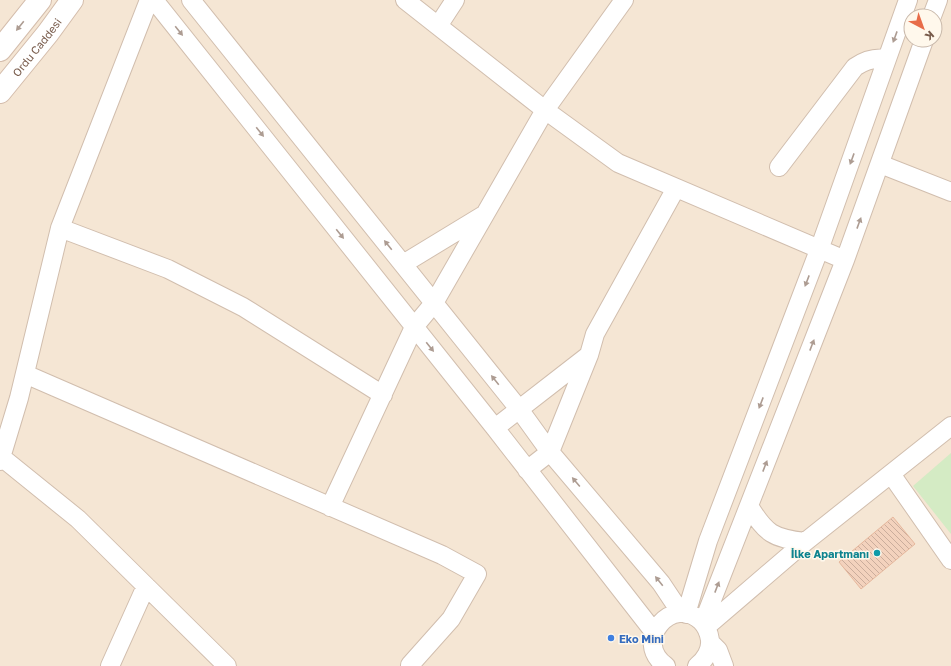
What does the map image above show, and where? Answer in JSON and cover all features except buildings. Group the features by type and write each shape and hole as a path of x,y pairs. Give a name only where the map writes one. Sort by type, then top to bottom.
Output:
{"main road":[{"path":"0,50 40,0"},
{"name":"Ordu Caddesi","path":"0,92 48,33 72,0"}],"street":[{"path":"149,0 60,228 25,374 0,458 78,519 227,666"},
{"path":"154,0 654,632"},
{"path":"192,0 519,409 550,452 661,583 684,613"},
{"path":"405,0 545,110 618,163 845,260"},
{"path":"438,26 455,0"},
{"path":"330,507 414,327 434,303 545,110 624,0"},
{"path":"684,613 708,541 819,250 908,0"},
{"path":"942,0 951,4"},
{"path":"697,666 706,656 706,631 749,506 845,260 921,48"},
{"path":"779,167 855,67 873,58 887,59"},
{"path":"880,164 951,192"},
{"path":"527,470 550,452 589,355 595,334 676,188"},
{"path":"403,264 485,215"},
{"path":"60,228 168,269 243,307 383,395"},
{"path":"494,428 589,355"},
{"path":"25,374 442,555 477,574 451,619 410,665 411,666"},
{"path":"706,631 805,542 951,426"},
{"path":"891,474 951,560"},
{"path":"749,506 761,527 781,539 805,542"},
{"path":"110,666 146,586"},
{"path":"661,664 653,647 654,632 663,620 671,615 684,613 696,617 718,650 724,666"}],"shaded area":[{"path":"0,0 951,0 951,666 0,666"}],"green space":[{"path":"951,453 951,534 913,486"}],"place":[{"name":"İlke Apartmanı","path":"877,553"},
{"name":"Eko Mini","path":"611,638"}]}
